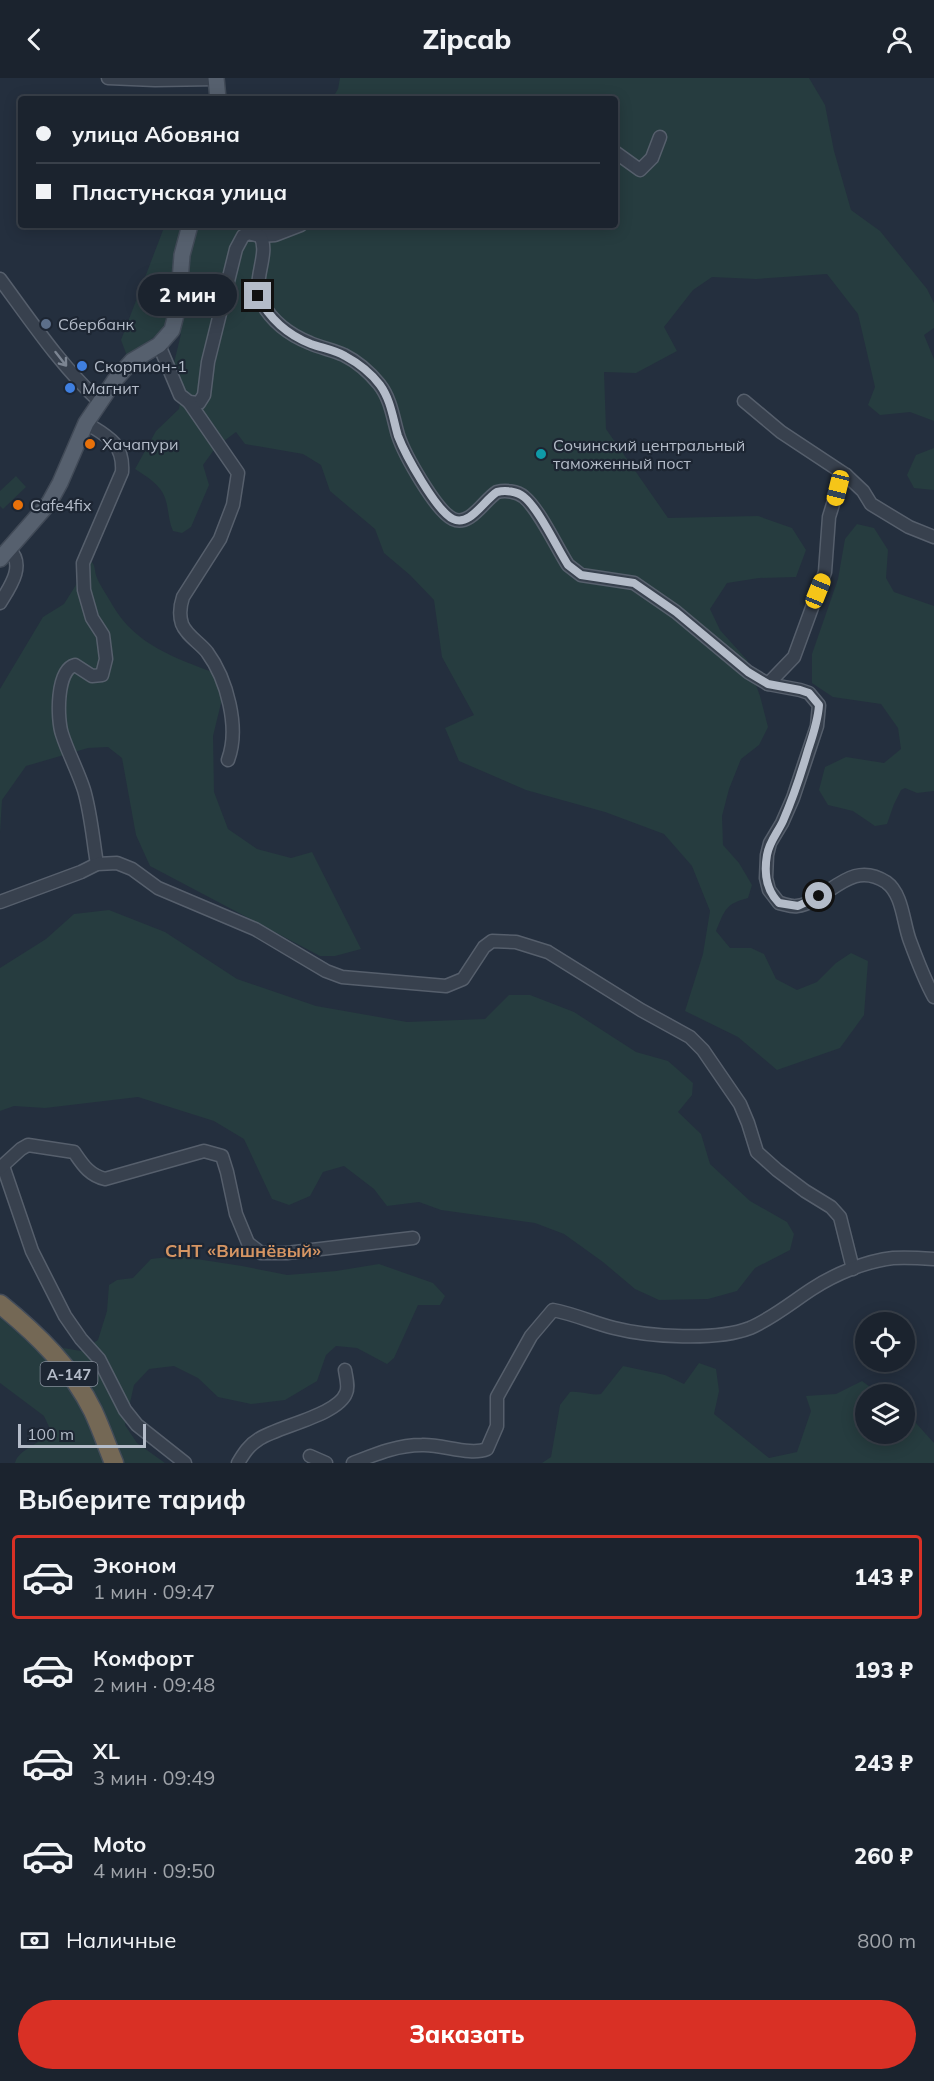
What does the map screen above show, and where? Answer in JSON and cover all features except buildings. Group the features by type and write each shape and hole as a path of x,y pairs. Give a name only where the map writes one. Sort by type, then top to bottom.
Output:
{"highway":[{"name":"А-147","path":"0,1304 28,1326 53,1352 77,1385 93,1411 114,1463"}],"main road":[{"path":"216,78 218,96"},
{"path":"5,554 49,503 86,423 99,401 132,361 159,345 172,330 176,320 182,255 189,228"}],"street":[{"path":"108,78 155,80 216,78"},
{"path":"618,154 640,170 652,158 660,137"},
{"path":"189,402 199,403 204,395 208,362 239,241 248,232 260,236 275,235 294,228"},
{"path":"260,236 263,244 258,296 262,304 278,323 293,335 344,355 366,369 381,386 389,400 399,438 407,455 436,504 445,514 454,519 466,520 497,492 509,491 524,496 573,570 592,578 634,583 676,612 748,672 768,684 809,693 819,705 817,726 792,798 767,855 766,878 769,890 779,903 798,906 852,877 864,876 884,881 892,887 898,899 909,939 932,989"},
{"path":"0,279 61,360 99,401"},
{"path":"159,345 180,395 189,402 238,473 233,505 220,539 179,607 182,626 207,651 221,679 234,734 228,759"},
{"path":"744,401 781,432 846,475 863,490 871,504 909,527 934,537"},
{"path":"86,423 111,439 123,461 122,472 83,563 84,590 92,618 103,635 106,659 102,675 92,676 75,666 70,667 66,670 60,689 61,732 85,792 97,864"},
{"path":"768,684 794,657 825,572 829,517 838,488 846,475"},
{"path":"0,603 12,582 18,562 16,556 5,554"},
{"path":"0,902 97,864 117,863 132,869 158,888 255,929 326,971 342,977 446,986 463,979 483,947 492,941 516,942 548,952 641,1010 690,1037 703,1050 740,1104 757,1152 805,1191 831,1207 840,1217 853,1269"},
{"path":"185,1463 137,1425 125,1410 99,1359 65,1316 32,1251 1,1167 28,1145 74,1152 94,1176 105,1179 204,1152 212,1152 222,1156 236,1214 248,1244 261,1253 287,1253 413,1238"},
{"path":"353,1463 393,1448 412,1446 448,1447 470,1451 488,1449 497,1426 497,1397 531,1336 553,1310 615,1328 653,1335 691,1336 728,1333 750,1328 814,1288 853,1269 893,1258 934,1259"},
{"path":"238,1463 246,1449 258,1439 271,1432 302,1422 343,1399 347,1391 345,1370"},
{"path":"310,1456 326,1463"}],"green space":[{"path":"340,78 809,78 825,105 834,151 851,210 880,231 927,289 934,303 934,328 924,335 934,359 934,421 910,412 880,415 868,405 875,387 858,314 827,274 756,279 712,277 693,290 664,327 677,351 636,373 604,372 606,429 668,518 758,516 792,528 806,550 796,577 759,578 727,583 710,609 720,630 747,660 768,727 759,745 741,759 729,789 722,816 723,845 739,863 752,885 748,898 727,909 716,931 730,948 751,948 764,954 776,979 797,990 817,982 836,963 851,953 868,961 864,1015 840,1048 777,1070 738,1037 685,1011 703,954 710,911 692,866 664,834 605,812 526,790 459,761 445,728 474,715 442,657 434,600 384,553 375,529 330,491 321,465 303,454 245,444 236,432 216,447 203,465 209,485 191,527 182,533 173,531 163,493 153,481 135,469 156,431 179,409 182,389 174,363 181,334 167,328 127,356 121,340 164,228 618,228 618,96 334,96"},
{"path":"934,448 934,490 914,488 907,475 916,455"},
{"path":"16,476 26,487 3,509 0,506 0,491"},
{"path":"857,524 874,528 888,550 886,578 894,592 934,606 934,791 917,793 905,788 901,790 887,824 875,826 853,811 828,805 819,790 825,767 846,757 884,763 901,749 898,728 881,704 833,697 812,683 812,654 838,579 845,539"},
{"path":"91,561 113,606 133,631 171,655 215,673 223,695 213,736 214,792 228,829 257,849 291,858 312,852 361,949 335,956 320,956 150,866 136,835 122,758 108,747 88,748 26,766 2,800 0,833 0,689 43,617 64,604"},
{"path":"109,910 165,932 237,979 316,1006 407,1022 485,1019 509,995 530,995 574,1012 636,1052 668,1061 693,1083 692,1095 678,1112 701,1134 710,1164 750,1201 787,1222 794,1234 790,1250 755,1268 737,1291 708,1299 659,1300 635,1289 564,1234 535,1223 441,1210 419,1202 387,1206 374,1189 344,1166 323,1172 310,1196 289,1205 272,1199 244,1139 214,1121 138,1097 45,1108 14,1106 0,1111 0,968 46,939 74,914"},
{"path":"177,1256 287,1275 336,1271 379,1264 433,1283 445,1296 440,1305 418,1305 394,1358 387,1364 357,1348 336,1346 326,1355 317,1381 285,1400 251,1404 218,1397 198,1378 174,1366 149,1369 134,1385 125,1425 137,1443 165,1463 15,1463 21,1454 51,1431 44,1416 0,1383 0,1294 63,1348 81,1351 98,1340 107,1311 109,1285 117,1280 133,1278 151,1259"},
{"path":"699,1363 716,1369 719,1391 714,1414 769,1458 797,1452 811,1411 806,1396 836,1394 855,1384 855,1444 915,1444 915,1422 934,1443 934,1463 542,1463 551,1457 560,1405 570,1392 601,1394 623,1366 665,1375 684,1384"}],"place":[{"name":"Сбербанк","path":"46,324"},
{"name":"Скорпион-1","path":"82,366"},
{"name":"Магнит","path":"70,388"},
{"name":"Хачапури","path":"90,444"},
{"name":"Сочинский центральный таможенный пост","path":"541,454"},
{"name":"Cafe4fix","path":"18,505"}],"district":[{"name":"СНТ «Вишнёвый»","path":"243,1250"}],"route":[{"path":"258,296 278,323 293,335 344,355 366,369 381,386 389,400 399,438 407,455 436,504 445,514 458,521 466,520 497,492 509,491 524,496 573,570 592,578 618,579 634,583 676,612 748,672 768,684 800,690 809,693 814,698 819,705 817,726 782,823 770,843 766,878 769,890 779,903 798,906 819,896"}]}
